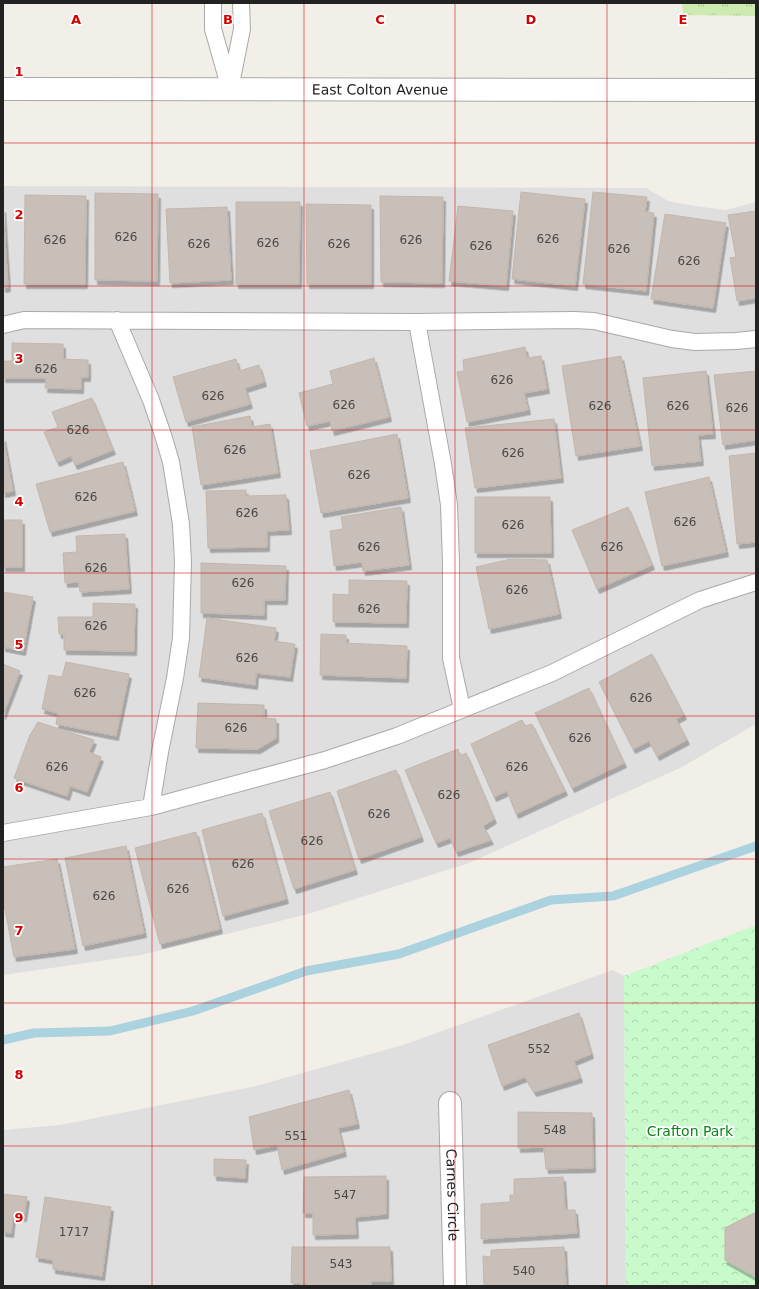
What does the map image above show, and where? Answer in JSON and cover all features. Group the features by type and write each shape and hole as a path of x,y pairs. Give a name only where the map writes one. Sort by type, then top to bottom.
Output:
{"street":[{"name":"East Colton Avenue","path":"3,89 756,90"},
{"name":"Carnes Circle","path":"450,1103 455,1286"}],"lane":[{"path":"212,3 213,29 230,89"},
{"path":"230,89 242,29 241,3"},
{"path":"3,325 24,320 417,322 594,321 672,339 695,342 723,342 756,339"},
{"path":"117,320 151,400 163,435 171,462 181,524 183,561 181,638 151,807"},
{"path":"417,322 449,505 451,561 451,658 462,709"},
{"path":"3,833 151,807 325,760 397,736 552,673 700,600 756,582"}],"shaded area":[{"path":"3,186 646,188 668,201 726,210 756,202 756,724 682,767 469,863 308,914 141,955 3,975"},
{"path":"613,970 624,976 626,1286 3,1286 3,1130 60,1125 252,1087 403,1045"}],"green space":[{"path":"682,3 756,3 756,16 683,15"},
{"name":"Crafton Park","path":"756,925 756,1286 626,1286 624,976"}],"building":[{"path":"521,192 585,199 575,286 512,279"},
{"path":"593,192 647,197 645,212 654,213 646,291 583,284"},
{"path":"95,193 158,194 157,281 95,280"},
{"path":"25,195 86,196 85,284 24,284"},
{"path":"380,196 443,197 442,283 381,282"},
{"path":"236,202 300,202 299,284 236,284"},
{"path":"306,204 371,205 371,284 307,284"},
{"path":"458,206 513,211 506,286 449,281"},
{"path":"227,207 231,280 170,283 166,209"},
{"path":"3,208 8,287 3,288"},
{"path":"756,211 756,298 737,301 730,258 736,257 728,215"},
{"path":"665,214 726,223 713,308 651,299"},
{"path":"12,343 63,344 63,359 88,360 88,377 81,377 81,389 45,388 46,378 3,378 3,361 12,361"},
{"path":"525,347 527,358 541,356 547,389 524,393 528,410 467,422 457,372 464,371 463,360"},
{"path":"621,356 640,446 576,456 562,366"},
{"path":"374,358 389,417 332,431 330,421 307,426 299,393 333,384 330,371"},
{"path":"236,359 239,371 259,365 264,382 245,388 250,404 186,422 173,377"},
{"path":"706,371 713,434 698,435 701,461 652,466 643,378"},
{"path":"756,371 756,440 723,445 714,375"},
{"path":"92,398 113,450 75,465 71,456 57,462 44,432 58,427 52,412"},
{"path":"250,416 252,427 270,424 278,473 201,485 192,427"},
{"path":"554,419 561,478 475,488 465,428"},
{"path":"397,434 408,498 321,513 310,451"},
{"path":"3,437 13,491 3,493"},
{"path":"756,453 756,542 737,544 729,456"},
{"path":"123,462 135,511 50,532 36,484"},
{"path":"709,477 726,552 662,566 645,492"},
{"path":"246,490 246,496 286,495 289,530 267,531 267,547 208,548 206,491"},
{"path":"475,497 550,497 551,553 475,553"},
{"path":"401,507 409,565 363,571 362,562 334,566 330,531 343,529 341,517"},
{"path":"628,507 652,565 597,589 572,530"},
{"path":"3,520 22,520 22,567 3,567"},
{"path":"125,534 129,589 80,592 79,582 65,583 63,553 77,552 76,536"},
{"path":"511,559 547,560 559,614 489,629 476,567"},
{"path":"201,563 286,566 285,600 264,600 264,615 201,613"},
{"path":"349,580 407,581 406,623 333,622 333,594 349,595"},
{"path":"3,592 33,597 23,651 3,647"},
{"path":"93,603 135,604 134,651 64,650 64,634 59,634 58,617 93,617"},
{"path":"207,618 276,628 274,641 295,644 290,677 256,673 255,685 199,677"},
{"path":"321,634 346,635 346,643 407,646 406,678 320,675"},
{"path":"652,654 684,715 676,719 687,740 657,756 649,741 633,749 599,682"},
{"path":"66,662 129,674 116,736 56,724 58,713 42,709 49,675 62,677"},
{"path":"3,664 20,671 3,715"},
{"path":"589,688 624,763 572,788 535,713"},
{"path":"198,703 264,705 264,718 276,719 276,738 258,749 196,748"},
{"path":"522,720 525,726 532,724 565,791 516,814 507,791 494,797 471,744"},
{"path":"38,722 94,740 89,752 101,757 87,792 70,786 67,796 14,778 30,735"},
{"path":"458,749 460,756 466,753 494,819 483,826 491,840 456,852 450,838 436,843 405,770"},
{"path":"396,770 421,837 359,859 337,791"},
{"path":"330,792 355,870 294,889 269,811"},
{"path":"262,813 286,899 223,916 202,830"},
{"path":"196,832 220,929 160,944 135,848"},
{"path":"126,846 144,933 83,946 65,858"},
{"path":"57,859 75,949 14,957 3,899 3,867"},
{"path":"579,1013 591,1054 574,1061 580,1078 534,1092 525,1077 502,1086 488,1045"},
{"path":"349,1090 357,1124 338,1128 344,1152 282,1170 277,1145 254,1150 249,1117"},
{"path":"518,1112 592,1113 593,1168 546,1169 544,1147 518,1148"},
{"path":"214,1159 246,1160 245,1178 214,1176"},
{"path":"386,1176 386,1214 355,1217 356,1234 313,1235 313,1213 303,1213 304,1177"},
{"path":"563,1177 565,1210 575,1210 577,1233 481,1239 481,1204 510,1202 510,1195 514,1195 514,1179"},
{"path":"3,1194 27,1197 24,1217 13,1216 11,1233 3,1232"},
{"path":"45,1197 111,1207 102,1276 53,1269 53,1260 36,1257"},
{"path":"754,1213 756,1214 755,1277 725,1260 725,1228"},
{"path":"292,1247 390,1247 391,1281 371,1281 371,1286 307,1286 307,1284 291,1283"},
{"path":"564,1247 566,1286 484,1286 483,1256 491,1257 491,1250"}],"waterway":[{"path":"3,1040 34,1033 110,1031 193,1011 306,971 399,954 551,900 613,896 756,846"}]}
